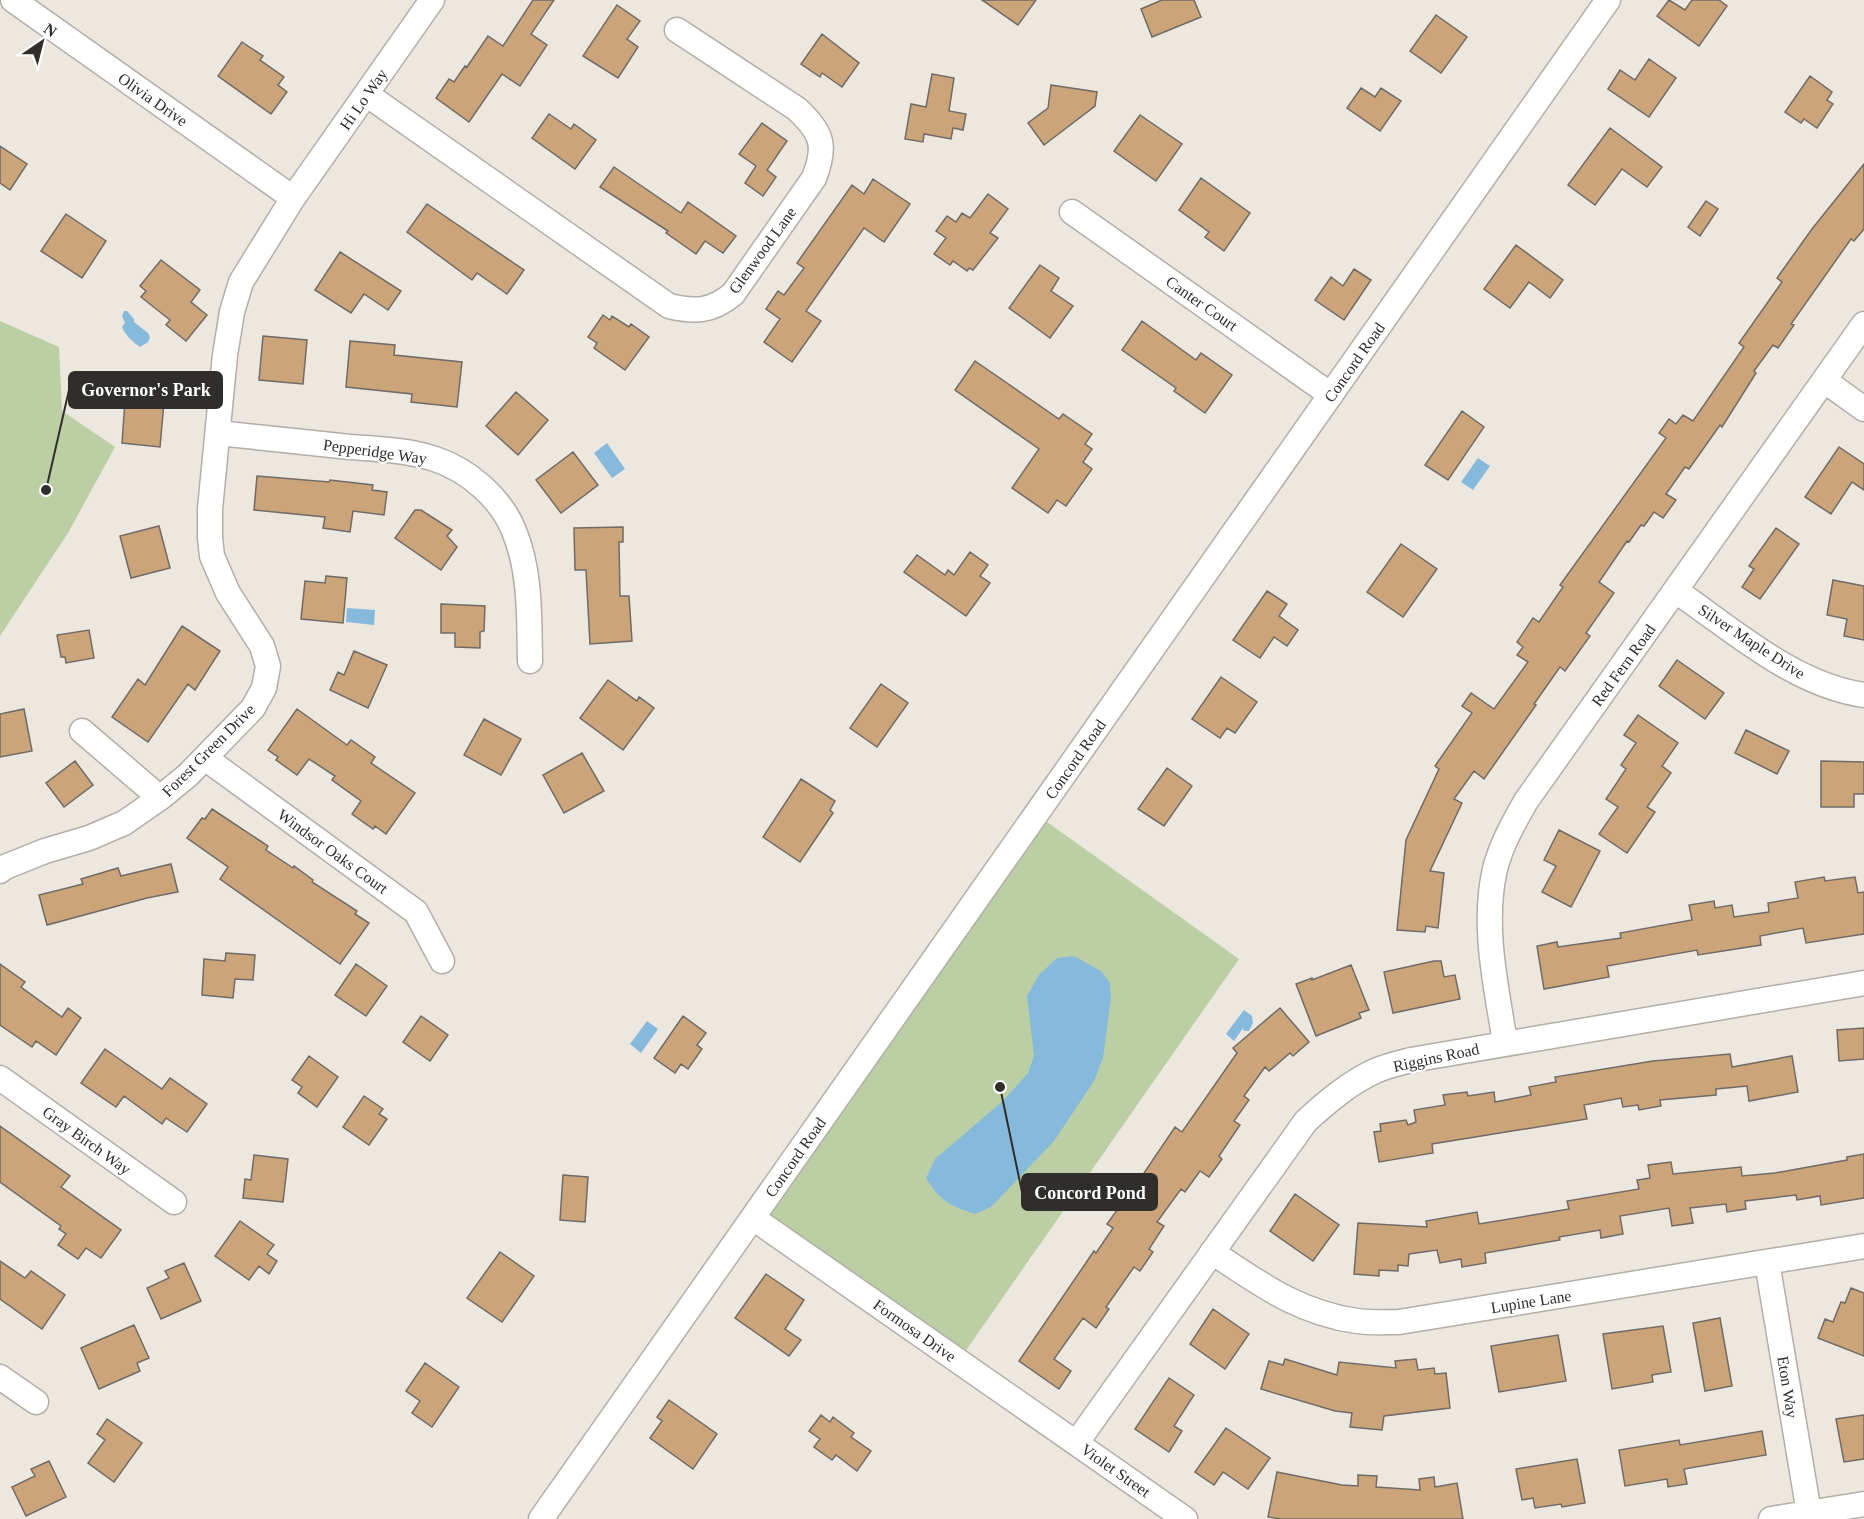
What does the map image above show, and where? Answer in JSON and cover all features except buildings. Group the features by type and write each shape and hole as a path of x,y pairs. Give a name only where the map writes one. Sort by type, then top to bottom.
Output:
{"street":[{"name":"Olivia Drive","path":"13,0 293,198"},
{"name":"Hi Lo Way","path":"293,198 432,0"},
{"name":"Concord Road","path":"541,1519 1608,0"},
{"name":"Glenwood Lane","path":"366,94 669,306 689,310 706,309 721,304 732,294 795,206 814,178 821,160 820,141 810,123 797,109 677,30"},
{"name":"Forest Green Drive","path":"0,871 45,851 89,838 124,824 160,798 205,758 253,708 264,688 268,666 262,646 228,593 212,556 210,509 225,355 232,312 241,282 293,198"},
{"name":"Canter Court","path":"1072,212 1331,394"},
{"name":"Red Fern Road","path":"1505,1042 1490,940 1492,886 1496,867 1511,827 1526,801 1864,324"},
{"path":"1825,381 1864,409"},
{"name":"Pepperidge Way","path":"218,433 401,452 435,459 457,469 484,488 503,510 514,529 523,557 528,583 530,661"},
{"name":"Silver Maple Drive","path":"1676,591 1775,659 1806,677 1840,690 1864,695"},
{"path":"82,731 160,798"},
{"name":"Windsor Oaks Court","path":"205,758 416,912 442,961"},
{"name":"Riggins Road","path":"1077,1442 1306,1121 1356,1081 1377,1070 1411,1060 1505,1042 1864,983"},
{"name":"Gray Birch Way","path":"0,1078 174,1202"},
{"name":"Formosa Drive","path":"753,1218 1077,1442"},
{"name":"Lupine Lane","path":"1212,1252 1273,1293 1301,1307 1330,1316 1359,1321 1399,1322 1864,1246"},
{"name":"Eton Way","path":"1767,1262 1809,1513"},
{"path":"0,1377 36,1402"},
{"name":"Violet Street","path":"1077,1442 1185,1519"},
{"path":"1771,1519 1864,1504"}],"green space":[{"path":"0,321 59,347 62,411 115,447 68,533 0,636"},
{"path":"1040,817 1239,959 962,1356 760,1216"}],"water":[{"path":"124,311 127,311 134,322 150,337 148,342 140,347 123,330"},
{"path":"607,443 625,469 612,478 594,453"},
{"path":"1478,458 1490,466 1473,490 1461,482"},
{"path":"347,608 375,610 374,625 346,622"},
{"path":"1074,956 1101,971 1110,983 1111,997 1103,1058 1094,1081 1054,1141 991,1207 975,1214 952,1205 936,1192 926,1178 935,1159 1004,1100 1028,1073 1034,1056 1027,996 1039,975 1057,958"},
{"path":"1244,1010 1252,1016 1253,1023 1249,1031 1244,1031 1243,1028 1234,1041 1226,1034"},
{"path":"647,1021 658,1029 641,1053 630,1044"}],"place":[{"name":"Governor's Park","path":"46,490"},
{"name":"Concord Pond","path":"1000,1087"}]}
